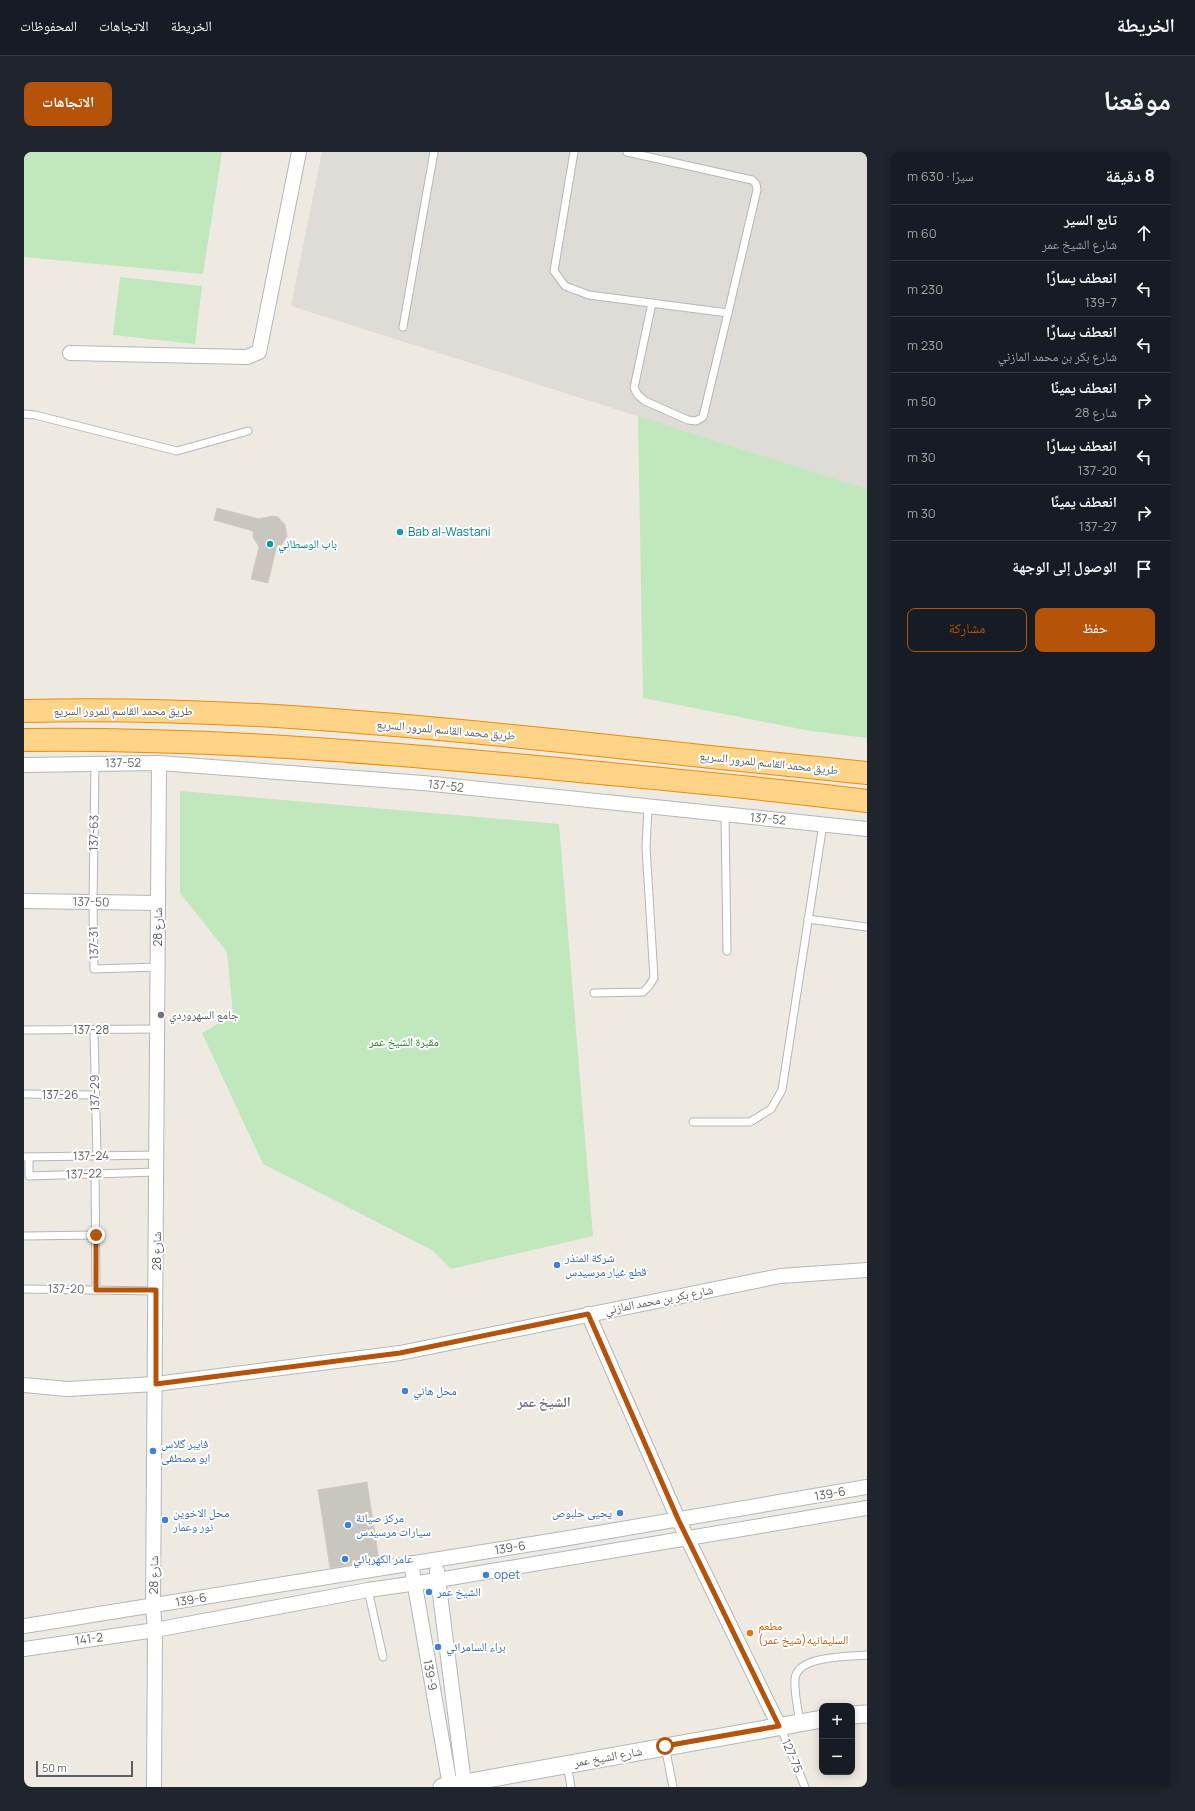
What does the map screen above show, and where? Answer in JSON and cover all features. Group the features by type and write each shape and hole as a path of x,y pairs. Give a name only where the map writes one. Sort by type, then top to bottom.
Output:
{"highway":[{"name":"طريق محمد القاسم للمرور السريع","path":"24,711 88,709 237,713 427,727 867,773"},
{"path":"24,740 88,739 236,744 422,756 867,801"}],"street":[{"path":"70,353 247,357 259,352 299,152"},
{"name":"137-52","path":"24,765 159,763 423,783 867,829"},
{"name":"شارع 28","path":"154,1787 155,1630 153,1606 156,1384 159,763"},
{"name":"137-50","path":"24,901 158,903"},
{"name":"شارع بكر بن محمد المازني","path":"24,1385 67,1389 156,1384 400,1353 780,1276 867,1270"},
{"path":"588,1314 686,1538 779,1726"},
{"name":"139-6","path":"153,1606 867,1487"},
{"name":"139-6","path":"155,1630 368,1590 414,1584 867,1508"},
{"name":"139-9","path":"436,1560 454,1786"},
{"name":"139-9","path":"411,1563 454,1786"},
{"name":"141-2","path":"24,1626 153,1606"},
{"name":"141-2","path":"24,1649 155,1630"},
{"path":"855,1715 867,1714"},
{"name":"شارع الشيخ عمر","path":"454,1786 665,1746 819,1720"}],"lane":[{"path":"403,327 434,152"},
{"path":"574,152 554,271 566,286 589,295 728,313"},
{"path":"627,152 640,153 752,180 756,184 757,190 703,417 696,421 688,420 645,401 638,395 634,388 652,302"},
{"path":"24,414 35,415 177,451 248,431"},
{"name":"137-63","path":"93,902 95,764"},
{"path":"594,993 643,992 654,978 646,847 648,807"},
{"path":"725,815 727,950"},
{"path":"693,1122 750,1122 771,1109 782,1090 823,824"},
{"name":"137-31","path":"93,902 94,969 158,967"},
{"path":"808,919 867,927"},
{"name":"137-28","path":"24,1030 158,1030"},
{"name":"137-29","path":"94,1030 97,1156"},
{"name":"137-26","path":"26,1094 95,1095"},
{"name":"137-24","path":"26,1157 157,1155"},
{"name":"137-22","path":"26,1157 29,1176 157,1172"},
{"path":"95,1174 96,1290"},
{"path":"25,1236 96,1235"},
{"name":"137-20","path":"24,1289 156,1290"},
{"path":"368,1590 383,1657"},
{"path":"800,1723 795,1679 802,1666 812,1661 867,1655"},
{"name":"127-75","path":"779,1726 806,1787"},
{"path":"665,1746 673,1787"},
{"path":"567,1764 571,1787"}],"shaded area":[{"path":"322,152 867,152 867,489 291,306"}],"green space":[{"path":"24,152 222,152 203,274 24,257"},
{"path":"120,277 202,286 195,344 113,335"},
{"path":"638,416 867,489 867,738 811,731 643,698"},
{"name":"مقبرة الشيخ عمر","path":"180,791 559,824 593,1236 451,1269 432,1250 263,1164 202,1033 233,1015 227,952 180,893"}],"building":[{"name":"باب الوسطاني","path":"217,508 259,519 272,516 278,517 285,525 287,536 281,546 276,549 268,583 251,579 259,547 253,537 253,531 214,520"},
{"name":"مركز صيانة سيارات مرسيدس","path":"367,1482 379,1560 330,1568 318,1490"}],"place":[{"name":"Bab al-Wastani","path":"400,532"},
{"name":"باب الوسطاني","path":"270,544"},
{"name":"جامع السهروردي","path":"161,1015"},
{"name":"شركة المنذر قطع غيار مرسيدس","path":"557,1265"},
{"name":"محل هاني","path":"405,1391"},
{"name":"فايبر گلاس ابو مصطفى","path":"153,1451"},
{"name":"يحيى حلبوص","path":"620,1513"},
{"name":"محل الاخوين نور وعمار","path":"165,1520"},
{"name":"مركز صيانة سيارات مرسيدس","path":"348,1525"},
{"name":"عامر الكهربائي","path":"345,1559"},
{"name":"opet","path":"486,1575"},
{"name":"الشيخ عمر","path":"429,1592"},
{"name":"مطعم السليمانيه(شيخ عمر)","path":"750,1633"},
{"name":"براء السامرائي","path":"438,1647"}],"district":[{"name":"الشيخ عمر","path":"544,1402"}],"route":[{"path":"96,1235 96,1290 156,1290 156,1384 400,1353 588,1314 686,1538 779,1726 665,1746"}]}
